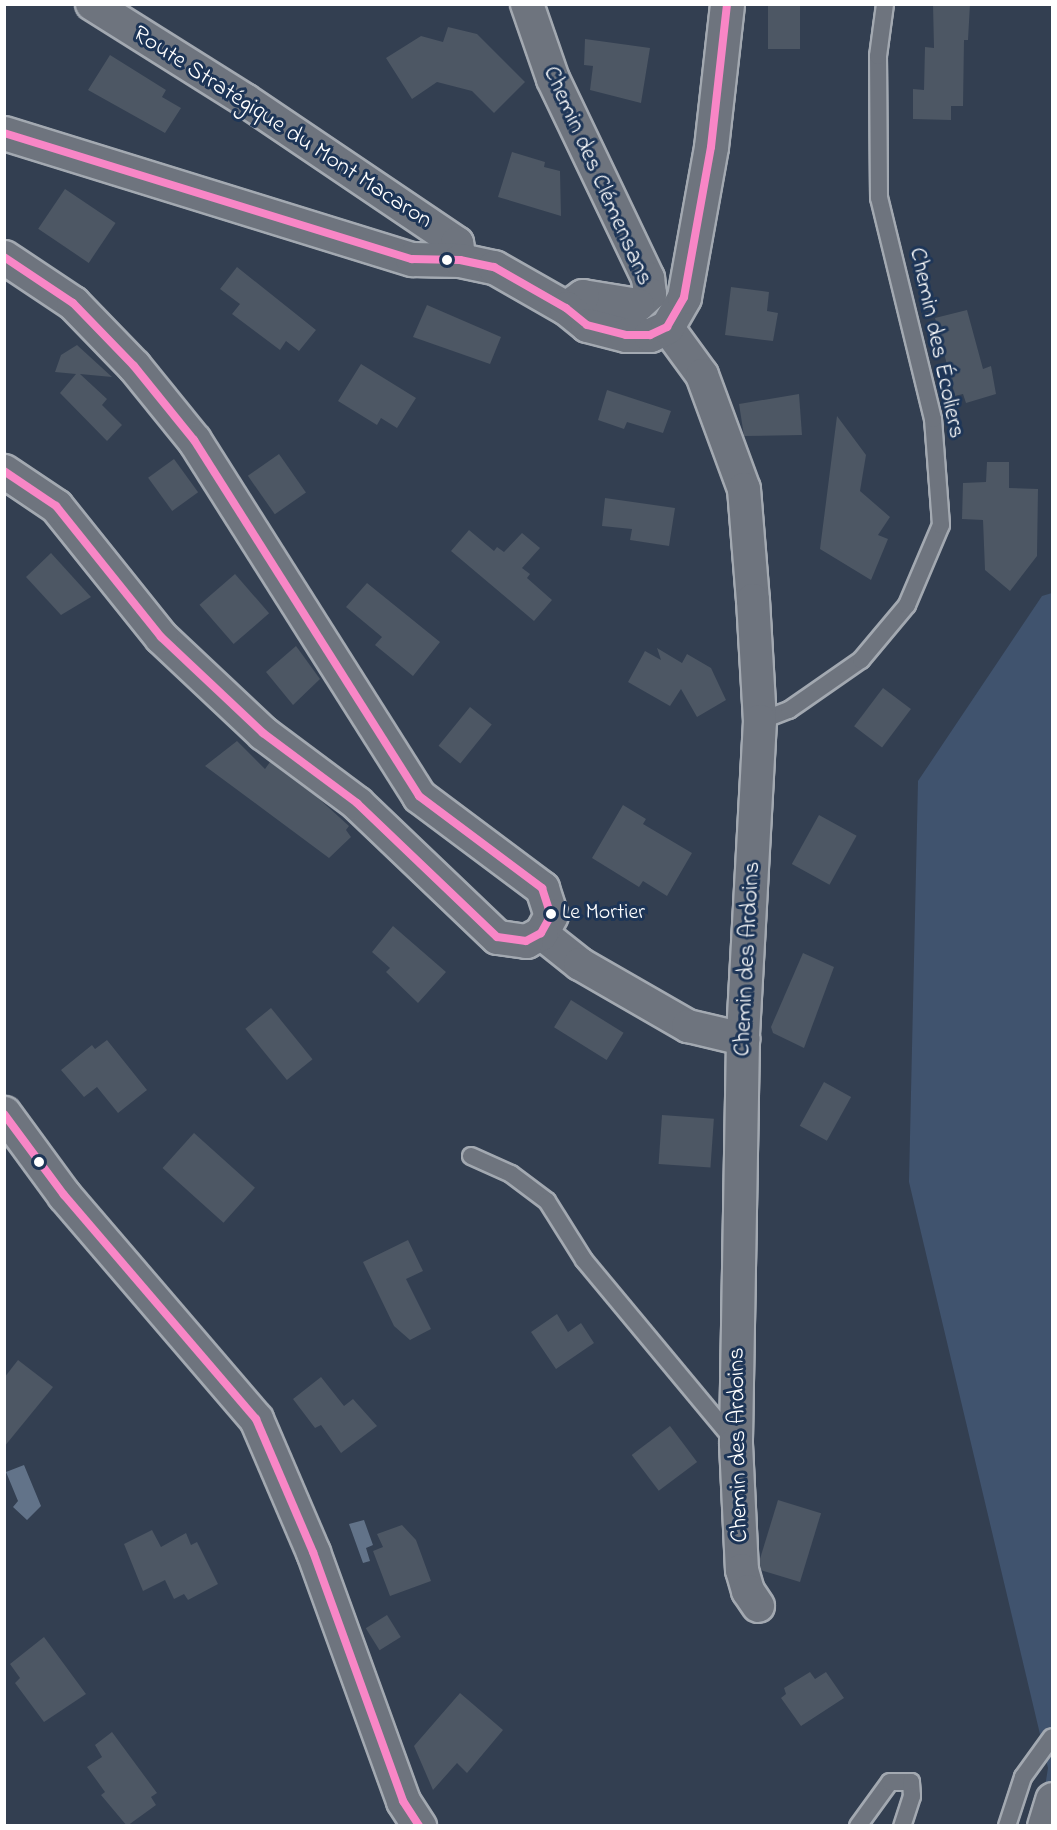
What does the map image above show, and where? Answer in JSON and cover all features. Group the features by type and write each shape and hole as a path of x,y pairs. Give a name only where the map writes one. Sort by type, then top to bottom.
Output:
{"street":[{"name":"Route Stratégique du Mont Macaron","path":"92,4 245,100 457,243 460,260"},
{"name":"Chemin des Clémensans","path":"527,4 553,79 648,278 650,294 638,305 583,296 566,308"},
{"path":"4,133 412,260 460,260 494,267 566,308 587,325 616,333 650,335 667,327 684,297 711,147 727,4"},
{"path":"4,257 73,303 134,366 194,440 418,796 542,888 551,915 541,933 526,941 497,937 357,803 263,733 161,637 56,506 4,471"},
{"name":"Chemin des Ardoins","path":"667,327 702,375 744,489 760,721 743,1039 736,1444 742,1570 748,1591 758,1606"},
{"path":"541,933 580,964 688,1026 743,1039"},
{"path":"5,1114 64,1195 256,1419 313,1552 403,1801 419,1826"},
{"path":"1044,1826 1053,1799"}],"lane":[{"name":"Chemin des Écoliers","path":"760,721 789,710 861,660 907,605 941,525 933,419 879,198 878,56 885,4"},
{"path":"471,1156 511,1174 547,1201 584,1260 736,1444"},
{"path":"1007,1826 1023,1777 1053,1737"},
{"path":"858,1826 890,1782 911,1782 912,1796 902,1826"}],"shaded area":[{"path":"1052,593 1052,1825 1039,1825 1048,1768 909,1182 918,781 1042,596"},
{"path":"24,1465 41,1506 27,1520 13,1507 18,1501 6,1472"},
{"path":"364,1520 373,1545 366,1548 370,1561 363,1563 349,1524"}],"building":[{"path":"768,4 800,4 800,49 768,49"},
{"path":"933,4 970,4 968,40 964,40 963,106 951,106 951,120 913,119 913,89 924,90 925,47 934,48"},
{"path":"448,27 477,34 525,82 494,113 472,91 437,82 412,99 386,58 421,36 443,42"},
{"path":"585,39 650,48 641,103 590,90 593,66 584,65"},
{"path":"110,55 166,90 162,97 181,108 165,133 88,90"},
{"path":"512,152 545,162 544,167 560,171 561,216 498,197"},
{"path":"65,189 116,223 89,263 38,229"},
{"path":"237,267 316,330 299,351 286,341 280,350 232,314 240,304 220,289"},
{"path":"731,287 769,292 767,311 778,313 773,341 725,335"},
{"path":"427,305 501,337 490,364 413,337"},
{"path":"967,310 983,369 991,366 996,394 966,403 963,394 955,396 935,318"},
{"path":"77,345 112,377 80,374 107,399 102,405 122,425 107,441 60,393 76,374 55,372 61,355"},
{"path":"361,364 416,398 397,428 381,418 377,425 338,401"},
{"path":"607,390 671,411 663,433 627,422 624,429 598,420"},
{"path":"799,394 802,435 744,436 739,404"},
{"path":"837,416 866,455 860,491 890,517 878,535 888,539 871,580 820,549"},
{"path":"279,454 306,493 275,514 248,476"},
{"path":"174,459 198,492 172,511 148,478"},
{"path":"987,462 1009,462 1009,488 1038,489 1037,556 1010,591 985,570 983,520 962,519 963,483 986,482"},
{"path":"605,498 675,508 669,546 630,540 632,529 602,526"},
{"path":"469,530 494,551 497,547 504,552 522,533 540,548 522,568 530,574 527,578 552,600 534,621 451,551"},
{"path":"51,553 91,597 61,615 26,577"},
{"path":"235,574 269,613 234,644 200,605"},
{"path":"367,583 440,642 413,676 375,645 382,637 346,607"},
{"path":"296,646 320,679 293,705 266,672"},
{"path":"657,648 682,663 687,654 711,668 726,700 697,717 681,689 670,706 628,682 645,651 661,660"},
{"path":"883,688 911,709 882,747 854,726"},
{"path":"470,707 492,725 460,763 439,746"},
{"path":"237,741 265,769 270,762 317,797 349,826 346,830 351,837 329,858 205,766"},
{"path":"623,805 646,819 643,824 692,853 667,896 643,881 639,887 592,858"},
{"path":"819,815 857,836 829,885 792,864"},
{"path":"393,926 446,972 418,1003 386,972 390,968 372,952"},
{"path":"803,953 834,967 804,1048 773,1033 771,1027"},
{"path":"571,1000 624,1033 607,1060 554,1027"},
{"path":"271,1008 313,1059 287,1080 245,1029"},
{"path":"107,1040 147,1090 118,1113 97,1087 84,1097 61,1070 92,1045 95,1049"},
{"path":"824,1082 851,1097 827,1141 800,1126"},
{"path":"662,1115 714,1119 710,1168 659,1164"},
{"path":"194,1133 255,1188 223,1223 163,1168"},
{"path":"408,1240 423,1271 406,1279 431,1329 410,1340 394,1326 363,1262"},
{"path":"557,1314 568,1332 581,1323 594,1343 556,1369 531,1332"},
{"path":"18,1360 53,1387 4,1447 4,1378"},
{"path":"321,1377 344,1406 353,1399 377,1426 341,1453 321,1425 315,1428 293,1399"},
{"path":"670,1426 697,1462 659,1491 632,1455"},
{"path":"778,1500 821,1513 800,1582 757,1569"},
{"path":"402,1525 416,1540 431,1581 390,1596 373,1551 383,1547 377,1534"},
{"path":"152,1530 161,1547 186,1533 191,1545 197,1542 218,1584 188,1600 184,1594 174,1599 165,1580 143,1591 124,1544"},
{"path":"387,1615 401,1637 380,1650 366,1628"},
{"path":"44,1637 86,1694 44,1722 15,1683 20,1678 10,1664"},
{"path":"810,1672 815,1679 826,1672 844,1698 801,1726 781,1698 786,1694 784,1688"},
{"path":"460,1693 503,1730 467,1773 457,1763 433,1790 414,1746"},
{"path":"112,1732 157,1793 151,1797 156,1805 127,1826 101,1795 105,1792 87,1767 102,1757 95,1745"}],"transit line":[{"path":"4,133 412,259 460,260 494,267 566,308 587,325 626,335 650,335 667,327 684,297 711,147 727,4"},
{"path":"4,257 73,303 134,366 194,440 419,796 542,888 551,915 541,933 526,941 497,937 357,803 263,733 161,637 56,506 4,471"},
{"path":"4,1114 64,1195 256,1419 313,1552 403,1801 419,1826"}],"place":[{"name":"Le Mortier","path":"551,914"}]}
